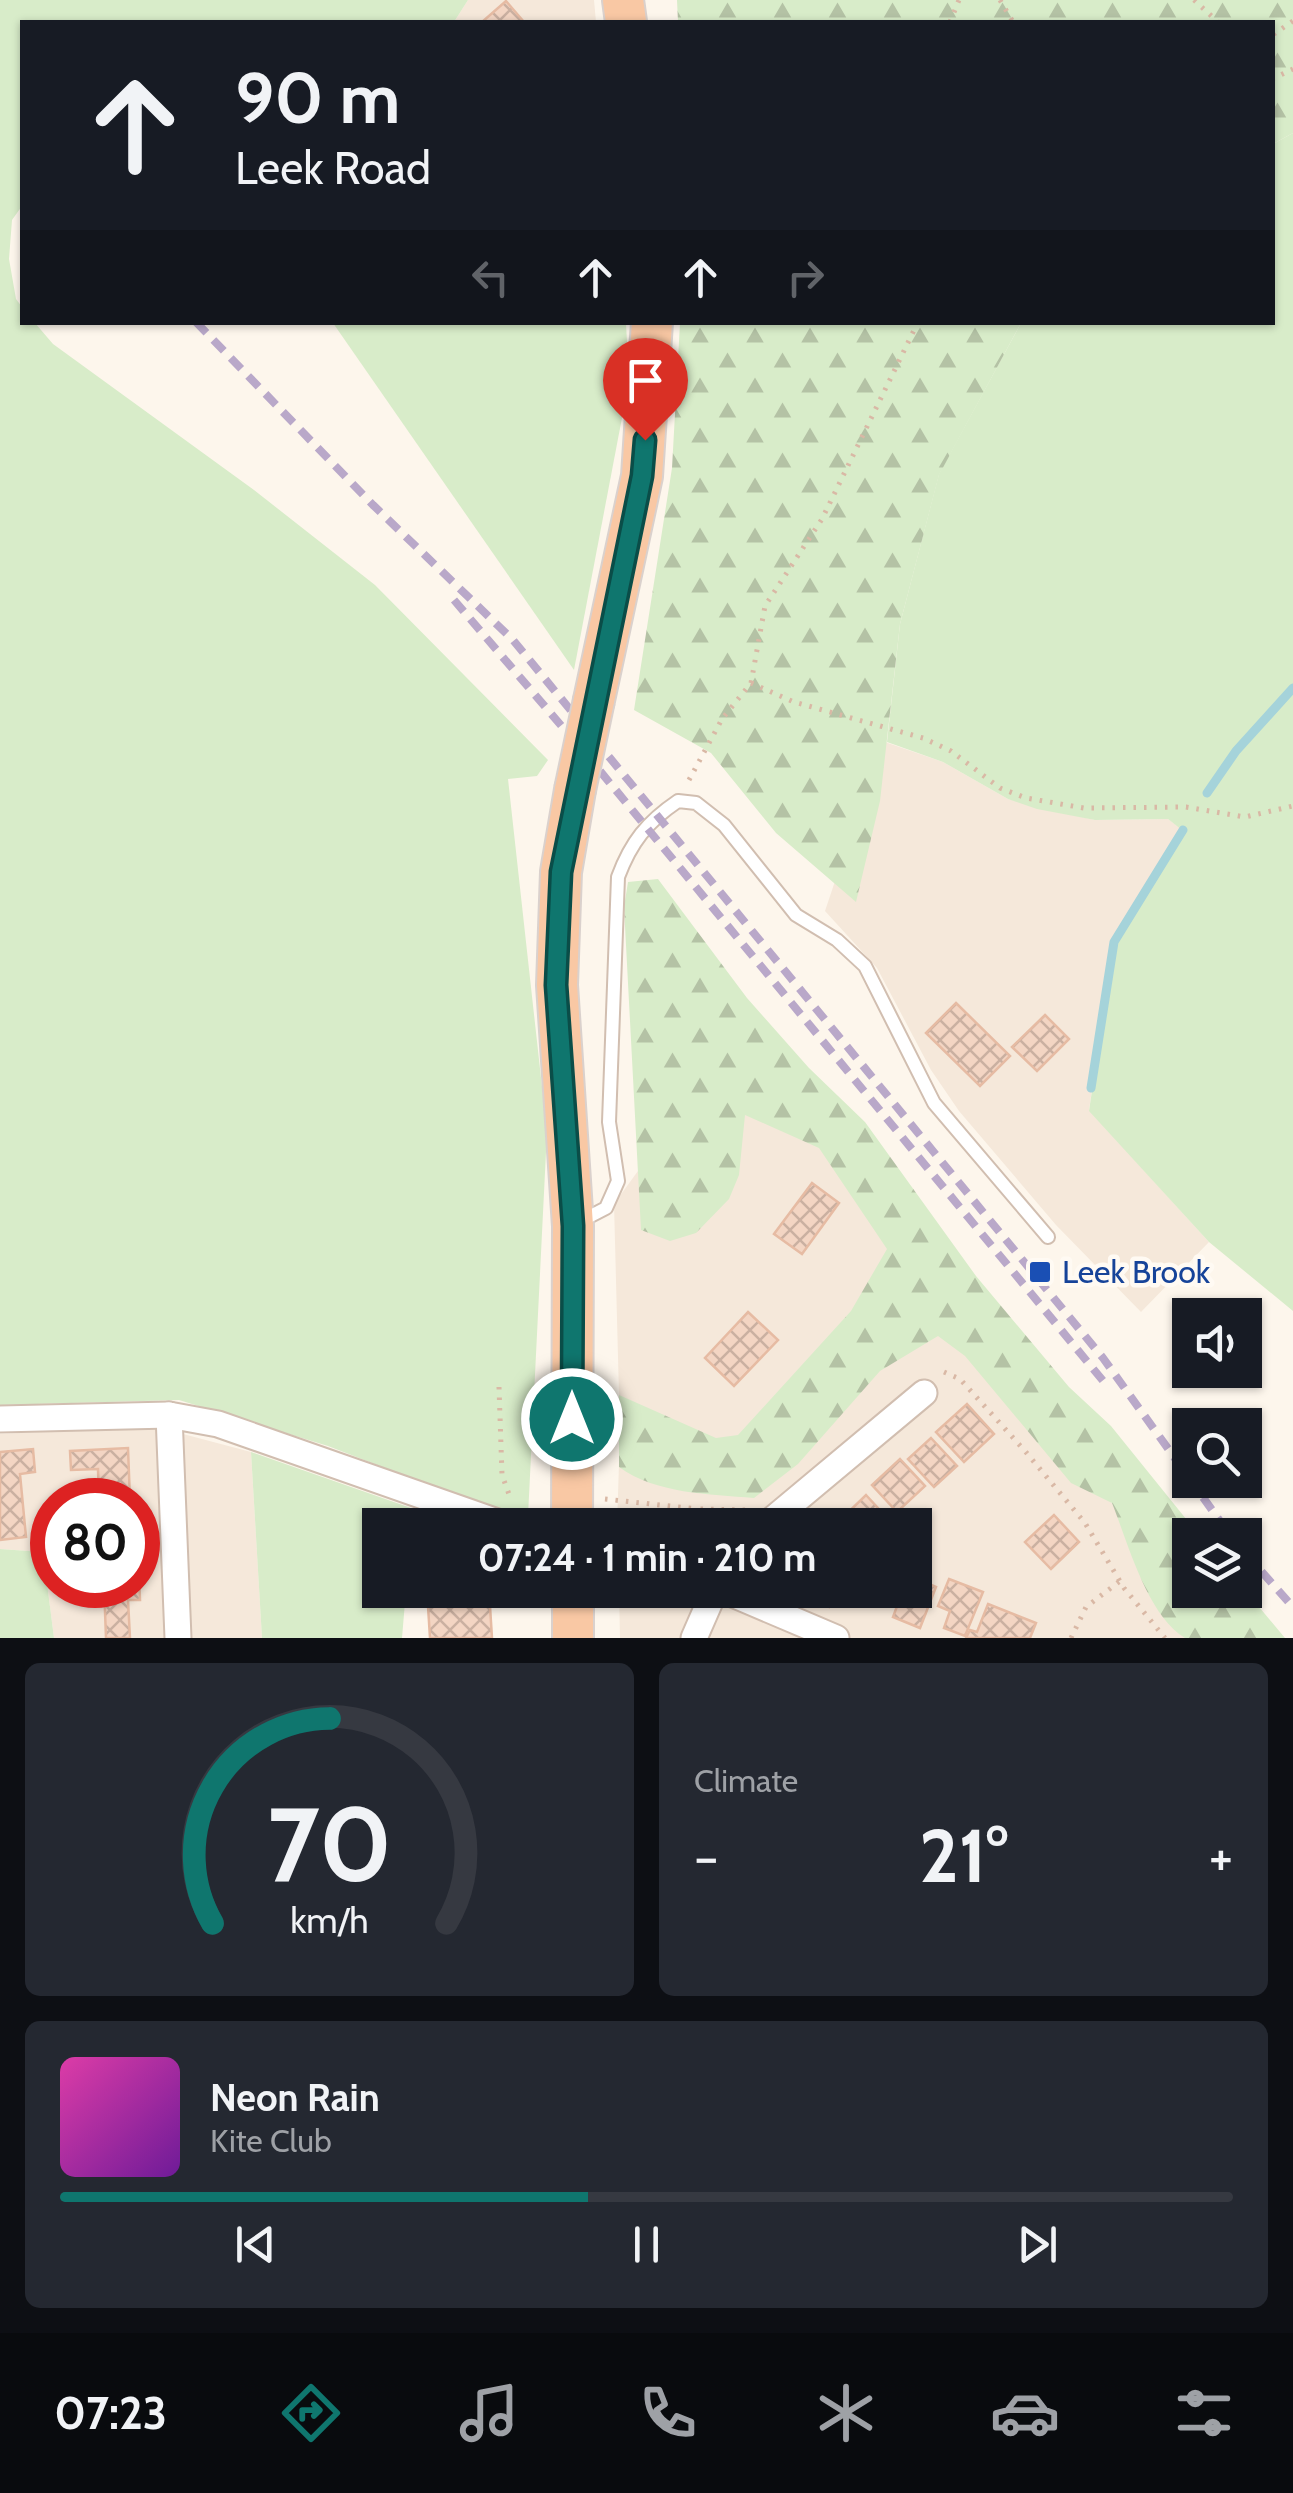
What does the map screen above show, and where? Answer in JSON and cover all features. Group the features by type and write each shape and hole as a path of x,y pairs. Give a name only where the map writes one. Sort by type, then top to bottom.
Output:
{"highway":[{"path":"572,1508 573,1226 556,985 561,872 642,476 652,325"},
{"path":"573,1608 574,1638"}],"street":[{"path":"769,1508 928,1383"},
{"path":"0,1418 169,1415 218,1424 493,1508"},
{"path":"169,1415 178,1638"},
{"path":"694,1638 707,1608"},
{"path":"765,1608 836,1638"}],"lane":[{"path":"573,1226 606,1208 618,1181 609,1122 618,877 628,850 644,826 678,801 696,803 724,825 796,915 837,940 865,966 934,1103 1048,1238"}],"path":[{"path":"1194,0 1207,3"},
{"path":"678,801 722,718 751,682 765,606 822,520 917,325"},
{"path":"751,682 794,702 923,738 951,751 1000,788 1026,798 1084,808 1186,806 1245,817 1293,806"},
{"path":"928,1383 942,1371 960,1379 1084,1523 1120,1581 1165,1638"},
{"path":"499,1386 502,1475 508,1508"},
{"path":"1071,1638 1086,1608 1120,1581"}],"shaded area":[{"path":"468,0 594,0 596,20 455,20"},
{"path":"882,741 943,762 1008,799 1095,820 1168,819 1183,830 1114,942 1089,1110 1209,1242 1141,1312 1056,1225 959,1111 931,1070 877,968 825,911"},
{"path":"743,1053 1172,1575 1172,1608 1200,1608 1225,1638 620,1638 619,1608 932,1608 932,1508 618,1508 620,1433 614,1204 683,1109"},
{"path":"168,1430 251,1452 262,1638 54,1638 50,1608 160,1608 160,1478 30,1478 30,1551 0,1549 0,1434"}],"green space":[{"path":"0,0 468,0 455,20 20,20 20,209 12,220 9,259 20,304 20,325 37,325 53,344 254,490 375,585 548,760 537,776 508,779 547,1132 528,1508 488,1508 328,1446 179,1400 0,1405"},
{"path":"677,0 1293,0 1293,133 1275,143 1275,20 678,20"},
{"path":"1293,133 1293,1311 1209,1242 1089,1111 1114,942 1182,830 1168,819 1095,820 1037,809 1008,799 943,762 887,742 900,624 939,474 1020,325 1275,325 1275,143"},
{"path":"334,325 626,325 629,381 574,670"},
{"path":"680,325 1020,325 939,475 900,624 880,801 856,902 776,833 711,753 634,710 672,468"},
{"path":"658,879 747,998 809,1068 865,1122 976,1276 1069,1387 1111,1426 1185,1518 1172,1518 1172,1608 1260,1608 1285,1638 1185,1638 1172,1627 1149,1596 1112,1503 1071,1483 965,1356 938,1336 880,1371 798,1464 754,1498 666,1488 619,1467 619,1395 716,1438 738,1435 851,1311 887,1249 819,1148 745,1115 739,1175 729,1199 696,1233 670,1241 641,1230 624,907 628,882"},
{"path":"251,1452 411,1508 362,1508 362,1608 404,1608 402,1638 262,1638"},
{"path":"0,1549 30,1551 30,1608 50,1608 54,1638 0,1638"}],"building":[{"path":"506,1 522,20 484,20"},
{"path":"956,1003 1010,1056 980,1086 926,1033"},
{"path":"1045,1015 1069,1039 1037,1071 1012,1047"},
{"path":"812,1183 839,1203 802,1254 774,1234"},
{"path":"748,1312 778,1340 734,1386 705,1358"},
{"path":"967,1404 994,1434 964,1462 936,1432"},
{"path":"931,1438 957,1466 934,1487 908,1459"},
{"path":"128,1448 129,1478 98,1478 98,1469 71,1470 70,1451"},
{"path":"33,1449 35,1472 20,1474 26,1537 0,1540 0,1452"},
{"path":"900,1459 925,1486 901,1508 893,1508 872,1485"},
{"path":"866,1495 878,1508 853,1508"},
{"path":"1054,1515 1079,1542 1051,1569 1025,1542"},
{"path":"949,1579 983,1592 965,1636 944,1628 950,1611 938,1606"},
{"path":"988,1604 1036,1623 1030,1638 966,1638 970,1630 977,1632"},
{"path":"105,1608 128,1608 130,1638 106,1638"},
{"path":"428,1608 490,1608 492,1638 430,1638"},
{"path":"896,1608 928,1608 920,1628 893,1617"}],"waterway":[{"path":"1207,793 1236,751 1293,688"},
{"path":"1091,1088 1114,942 1183,830"}],"railway":[{"path":"199,325 373,505 513,640 1103,1358 1218,1518"},
{"path":"454,600 1109,1388"},
{"path":"1262,1572 1293,1607"}],"place":[{"name":"Leek Brook","path":"1040,1272"}],"route":[{"path":"572,1419 573,1226 556,985 561,872 642,476 645,440"}]}
